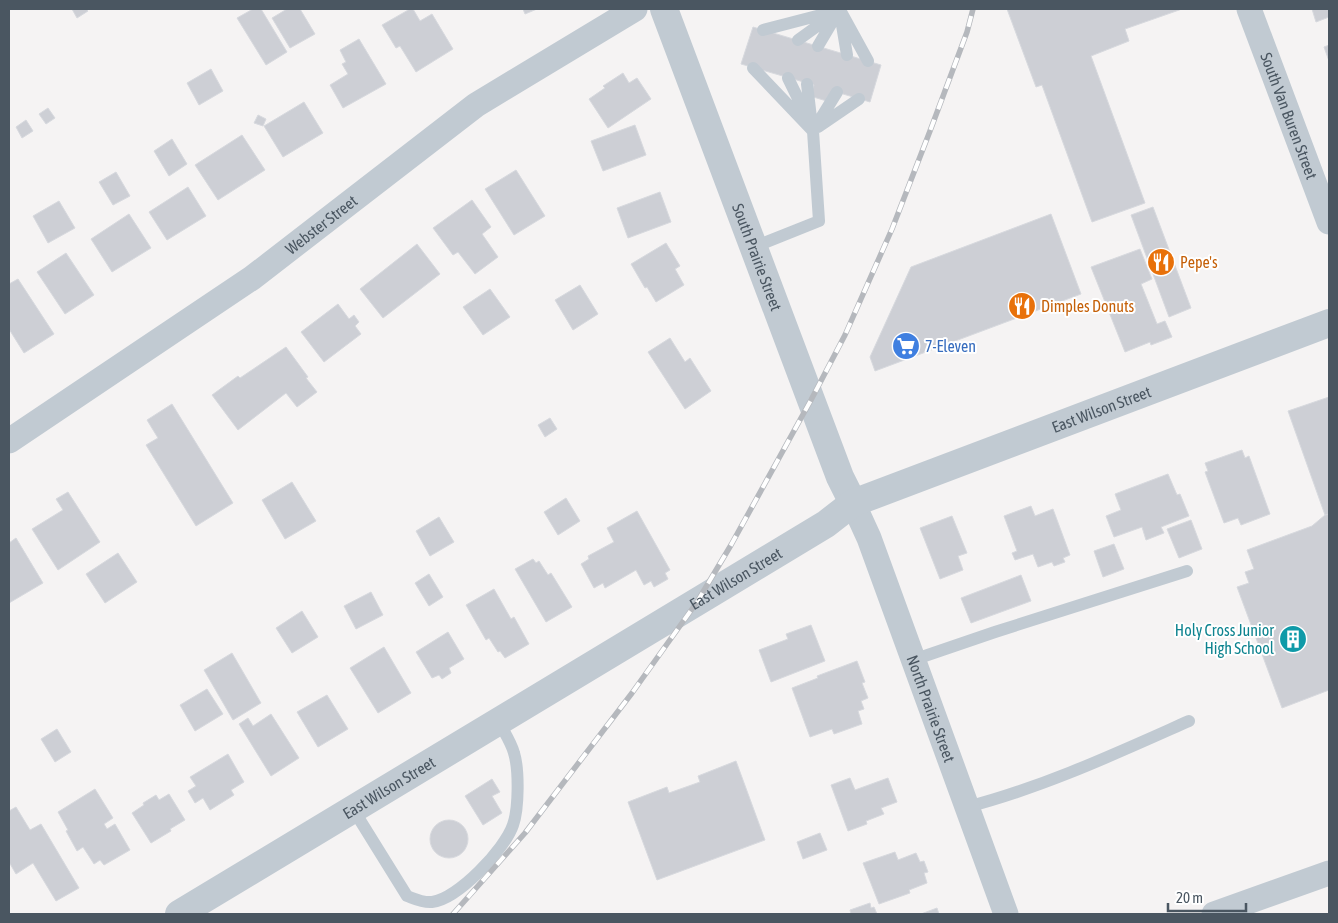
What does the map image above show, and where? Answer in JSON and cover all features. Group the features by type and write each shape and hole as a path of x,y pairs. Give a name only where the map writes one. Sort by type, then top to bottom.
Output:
{"street":[{"name":"Webster Street","path":"9,441 252,278 476,105 635,9"},
{"name":"South Prairie Street","path":"664,9 840,477 853,503"},
{"name":"South Van Buren Street","path":"1249,9 1329,222"},
{"name":"East Wilson Street","path":"179,914 826,524 853,503 1329,323"},
{"name":"North Prairie Street","path":"853,503 869,538 1006,914"},
{"path":"1214,914 1329,873"}],"lane":[{"path":"763,30 840,9"},
{"path":"780,35 840,9"},
{"path":"798,40 840,9"},
{"path":"818,46 840,9"},
{"path":"840,9 847,55"},
{"path":"840,9 868,61"},
{"path":"753,68 813,130"},
{"path":"768,72 813,130"},
{"path":"788,78 813,130"},
{"path":"754,247 819,221 813,130 807,84"},
{"path":"813,130 837,92"},
{"path":"813,130 859,99"},
{"path":"913,660 1187,571"},
{"path":"967,807 1004,797 1092,763 1189,721"},
{"path":"353,809 406,896 422,902 434,902 450,895 474,878 503,843 513,825 518,787 514,753 499,722"}],"building":[{"path":"72,9 86,9 88,11 77,18"},
{"path":"253,9 261,9 287,52 266,65 237,18"},
{"path":"287,9 300,9 315,34 290,48 272,18"},
{"path":"413,9 420,21 432,14 453,49 416,72 400,46 396,48 382,25"},
{"path":"523,9 537,9 525,14"},
{"path":"1007,9 1182,9 1125,29 1129,41 1091,56 1145,203 1092,222 1042,85 1036,87"},
{"path":"1312,9 1329,9 1329,17 1316,22"},
{"path":"753,27 881,65 870,102 833,91 830,102 810,96 814,85 741,64"},
{"path":"359,39 386,84 343,108 330,85 348,74 342,64 346,62 340,50"},
{"path":"1329,45 1329,61 1324,47"},
{"path":"211,69 223,91 199,105 187,83"},
{"path":"623,73 629,83 637,78 651,99 608,128 589,99 605,88 603,86"},
{"path":"304,102 323,133 283,157 264,126"},
{"path":"48,108 55,118 46,124 39,114"},
{"path":"258,115 266,119 263,126 254,123"},
{"path":"26,120 33,131 22,138 16,127"},
{"path":"635,125 646,155 603,171 591,141"},
{"path":"242,135 265,170 218,200 195,165"},
{"path":"172,139 187,164 169,176 154,151"},
{"path":"516,170 545,216 514,235 485,189"},
{"path":"116,172 130,196 113,205 99,182"},
{"path":"188,187 206,216 167,240 149,212"},
{"path":"660,192 671,222 628,238 617,208"},
{"path":"472,200 491,227 482,234 498,257 475,274 458,252 453,255 433,228"},
{"path":"59,201 75,228 48,243 33,216"},
{"name":"Pepe's","path":"1153,207 1191,308 1169,317 1131,215"},
{"path":"129,214 151,248 112,272 91,239"},
{"path":"1051,214 1081,294 875,371 870,357 911,267"},
{"path":"666,243 680,266 675,269 684,285 656,302 631,264"},
{"path":"417,244 440,274 383,318 360,289"},
{"path":"1140,249 1152,279 1141,284 1157,324 1165,321 1172,337 1151,345 1150,342 1125,352 1091,267"},
{"path":"66,253 94,295 65,314 37,272"},
{"path":"18,279 54,334 24,353 9,329 9,284"},
{"path":"580,285 598,314 573,330 555,300"},
{"path":"490,289 510,317 483,335 463,307"},
{"path":"338,304 349,319 354,315 359,322 355,326 361,334 324,362 301,332"},
{"path":"670,338 685,362 690,358 711,391 685,409 648,352"},
{"path":"286,347 317,392 297,407 286,393 238,430 212,395 238,376 240,378"},
{"path":"1329,397 1329,514 1325,515 1288,411"},
{"path":"172,404 233,503 196,526 146,445 158,438 147,420"},
{"path":"550,418 557,429 545,437 538,425"},
{"path":"1242,450 1245,458 1249,456 1270,514 1241,525 1238,518 1224,523 1205,472 1208,471 1205,463"},
{"path":"1168,474 1177,495 1180,494 1189,516 1161,527 1164,533 1146,540 1142,527 1114,537 1106,516 1121,510 1115,494"},
{"path":"292,482 316,521 285,539 262,500"},
{"path":"68,492 100,542 58,570 32,529 63,510 56,499"},
{"path":"566,498 580,521 558,535 544,512"},
{"path":"1031,506 1035,516 1053,509 1070,555 1063,558 1065,562 1054,566 1052,562 1038,567 1033,554 1015,560 1012,553 1017,551 1004,516"},
{"path":"637,511 670,570 665,573 668,579 654,587 651,581 644,585 636,570 605,588 603,583 594,588 581,564 589,559 588,556 614,542 607,528"},
{"name":"Holy Cross Junior High School","path":"1329,514 1329,690 1282,708 1237,587 1249,583 1245,572 1254,569 1247,550 1312,526"},
{"path":"952,516 967,553 958,556 963,570 940,579 920,528"},
{"path":"439,517 454,542 430,556 416,531"},
{"path":"1191,520 1202,549 1179,558 1167,529"},
{"path":"16,538 43,583 9,603 9,543"},
{"path":"1114,544 1124,569 1103,577 1094,551"},
{"path":"118,553 137,582 105,603 86,574"},
{"path":"533,559 536,563 539,561 548,575 551,573 572,607 546,622 515,569"},
{"path":"429,574 443,597 429,606 415,583"},
{"path":"1021,575 1031,601 971,623 961,598"},
{"path":"494,589 511,619 514,617 529,644 505,658 500,651 498,652 489,638 486,640 466,605"},
{"path":"371,592 383,615 356,629 344,606"},
{"path":"302,611 318,637 292,653 276,628"},
{"path":"811,625 825,661 771,682 759,650 788,639 786,634"},
{"path":"448,632 464,659 449,668 451,673 442,679 439,675 432,678 416,652"},
{"path":"384,647 411,693 378,713 350,668"},
{"path":"232,653 261,703 233,720 204,670"},
{"path":"857,661 865,682 862,683 868,698 861,701 864,709 858,711 862,724 834,734 832,729 810,737 792,688"},
{"path":"207,689 223,714 195,731 180,705"},
{"path":"327,695 348,729 318,747 297,712"},
{"path":"271,714 299,758 271,776 239,724 248,718 253,726"},
{"path":"57,729 71,752 55,762 41,739"},
{"path":"228,754 244,782 231,790 234,795 210,810 203,798 195,803 188,791 196,786 190,777"},
{"path":"736,761 765,840 657,880 628,802 667,787 669,793 700,782 698,776"},
{"path":"850,778 855,790 888,778 897,802 881,808 884,814 866,821 867,824 848,831 831,785"},
{"path":"492,779 500,792 492,796 502,813 483,825 465,796"},
{"path":"95,789 113,818 104,824 107,829 115,824 130,850 104,865 100,860 94,864 83,847 77,851 58,812"},
{"path":"169,794 185,820 151,843 132,813 156,795 159,800"},
{"path":"16,807 30,830 41,824 79,888 56,901 33,863 16,874 9,862 9,811"},
{"path":"449,820 463,825 468,839 463,853 449,858 435,853 430,839 435,825"},
{"path":"820,833 827,850 803,859 797,842"},
{"path":"895,852 898,860 916,853 920,862 924,861 928,872 924,873 927,883 909,890 910,893 879,904 863,863"},
{"path":"870,903 871,908 874,907 877,914 851,914 850,910"},
{"path":"937,908 939,914 921,914"}],"railway":[{"path":"453,914 525,833 632,693 697,602 731,545 845,335 892,229 967,32 973,9"}],"place":[{"name":"Pepe's","path":"1161,262"},
{"name":"Dimples Donuts","path":"1022,306"},
{"name":"7-Eleven","path":"906,346"},
{"name":"Holy Cross Junior High School","path":"1293,639"}]}
